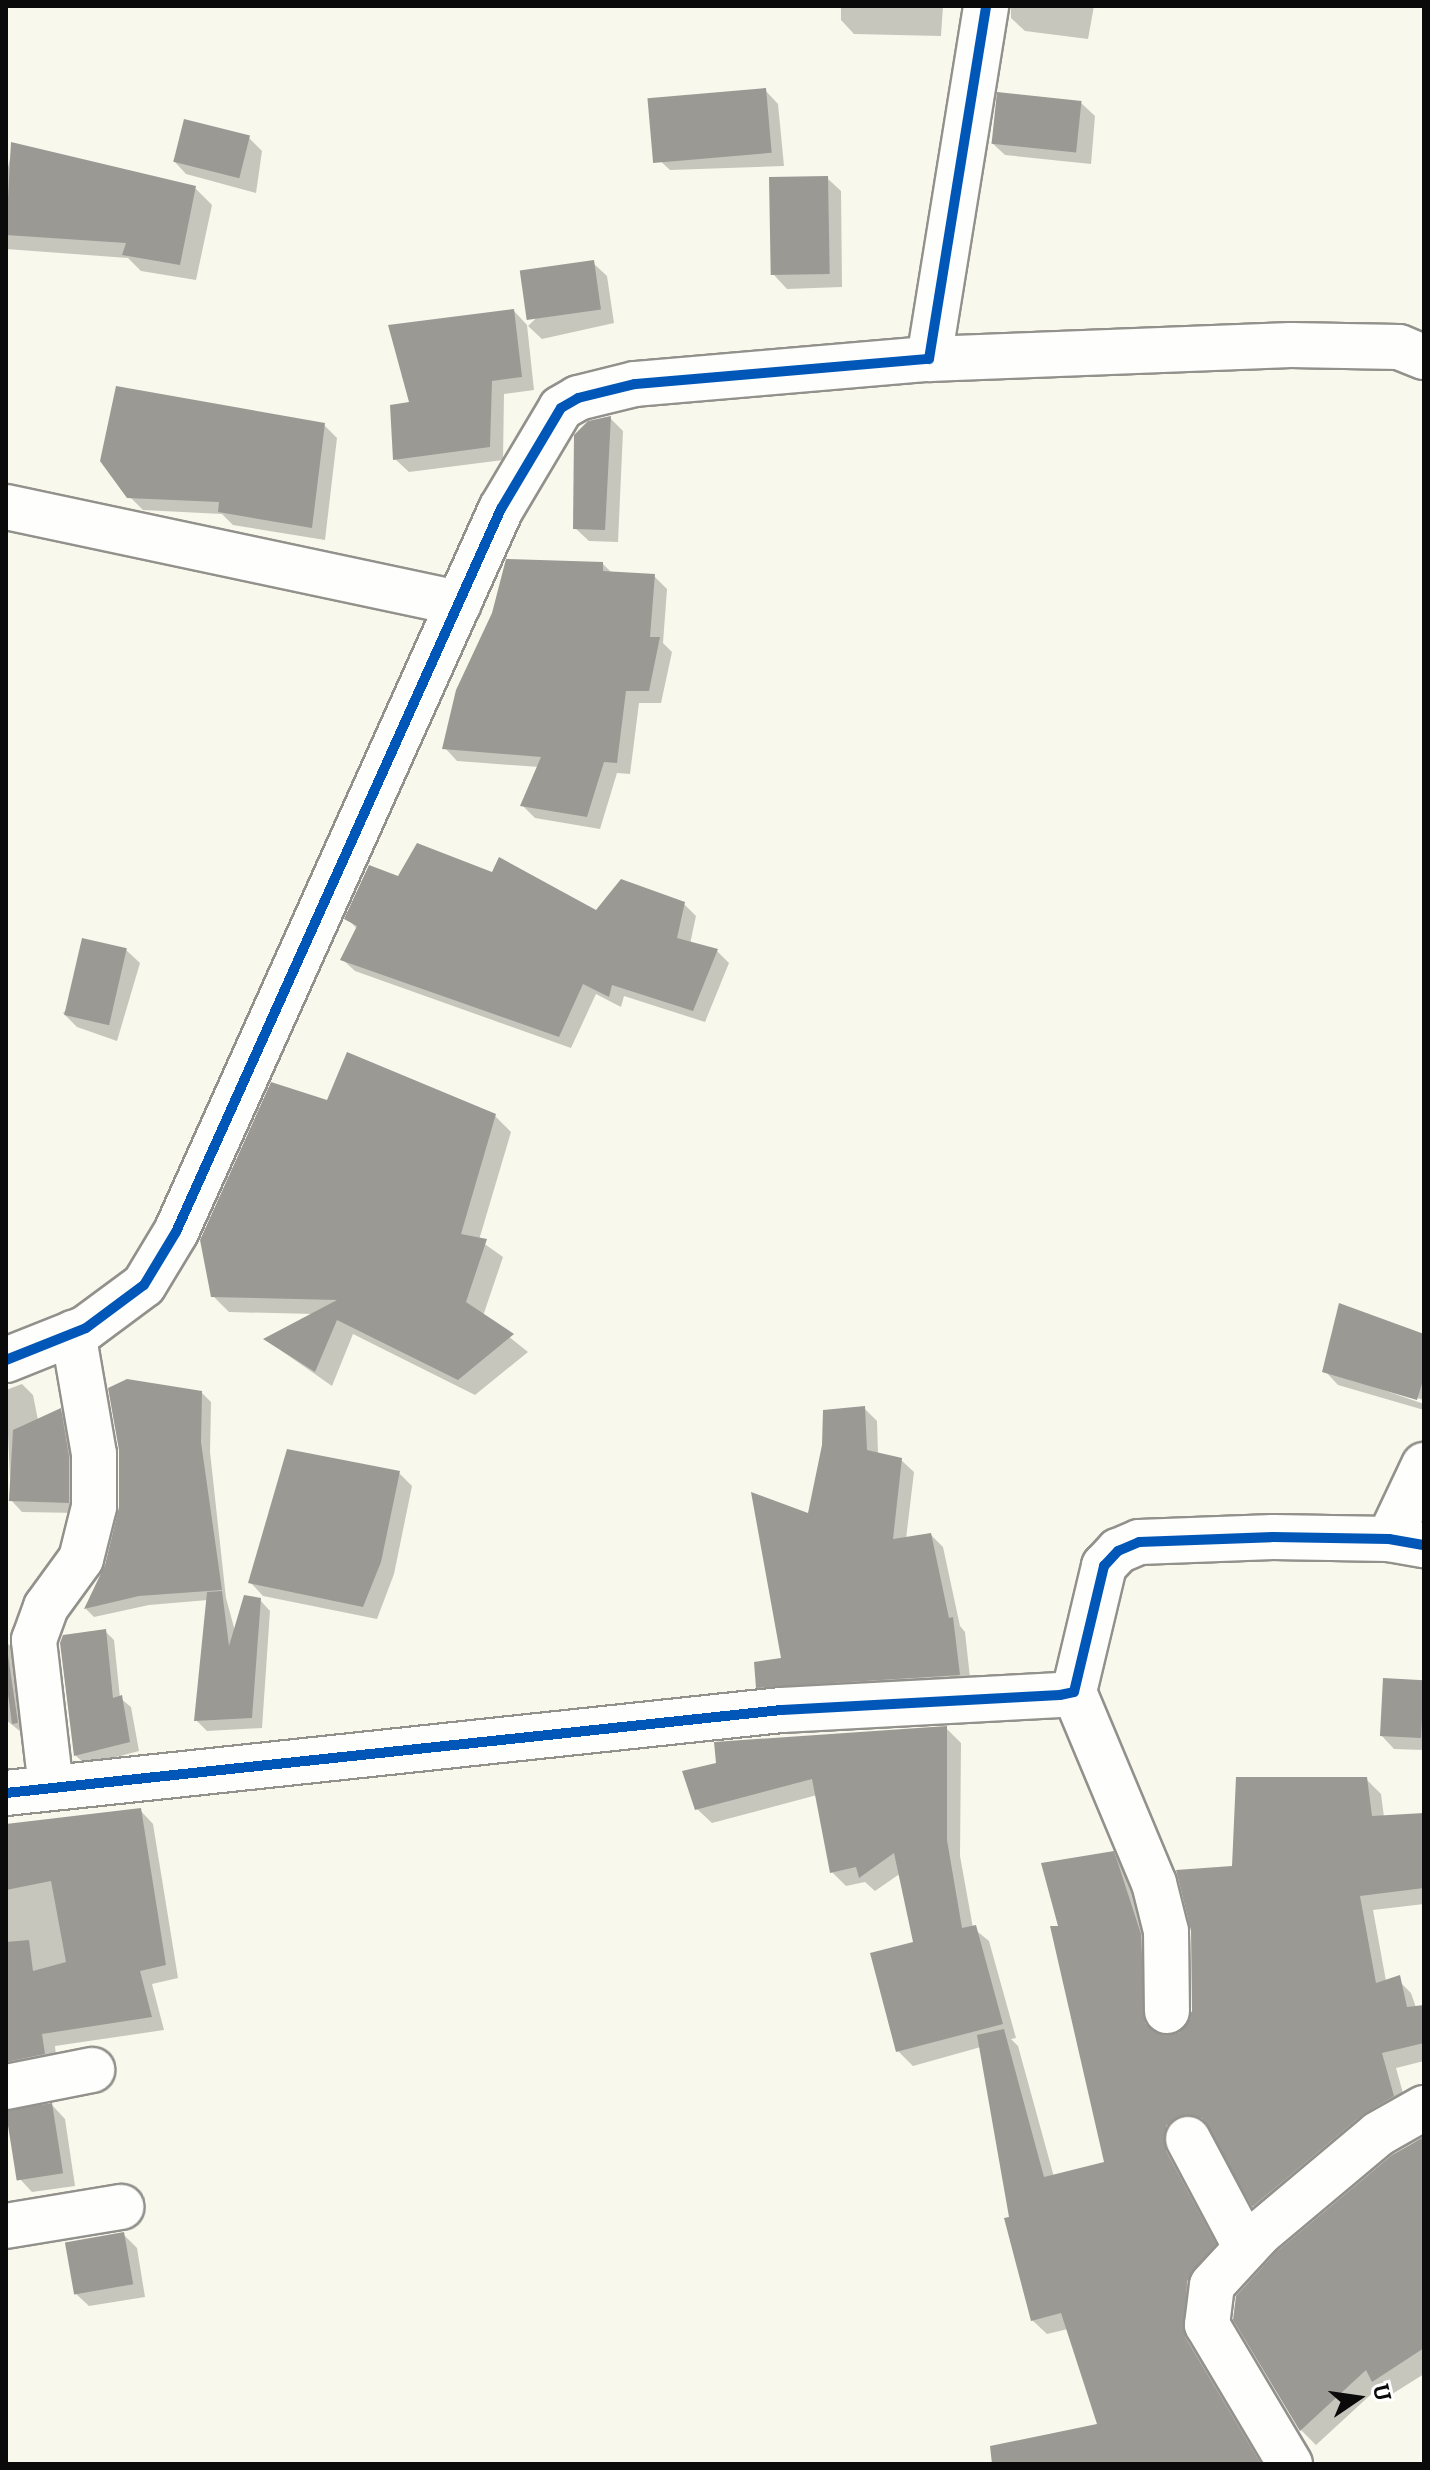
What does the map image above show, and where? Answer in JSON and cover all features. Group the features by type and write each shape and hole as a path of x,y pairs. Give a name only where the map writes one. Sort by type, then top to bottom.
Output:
{"street":[{"path":"929,359 986,6"},
{"path":"6,1360 73,1333 144,1285 176,1232 501,509 561,408 578,398 635,384 929,359 1291,345 1399,347 1424,357"},
{"path":"6,507 459,603"},
{"path":"51,1788 34,1640 46,1607 81,1559 94,1507 94,1454 73,1333"},
{"path":"1167,2011 1166,1931 1150,1870 1074,1692 1097,1581 1118,1551 1139,1542 1407,1542 1424,1465"},
{"path":"6,1793 782,1710 1074,1692"},
{"path":"6,2087 92,2070"},
{"path":"1290,2464 1207,2325 1212,2285 1246,2248 1378,2134 1424,2108"},
{"path":"1188,2139 1246,2248"},
{"path":"6,2226 121,2207"}],"building":[{"path":"766,88 772,153 653,163 647,98"},
{"path":"997,92 1082,101 1076,153 992,144"},
{"path":"184,119 250,135 239,178 173,162"},
{"path":"11,142 196,186 180,265 122,255 126,243 6,235"},
{"path":"828,176 830,274 771,275 769,177"},
{"path":"594,260 601,310 527,320 520,270"},
{"path":"514,309 522,377 492,381 490,447 393,460 390,405 409,402 388,325"},
{"path":"116,386 325,423 312,528 218,512 219,502 127,498 100,461"},
{"path":"611,416 605,530 573,529 574,435 588,421"},
{"path":"506,559 603,562 603,571 655,574 650,637 660,637 649,691 626,691 617,763 604,762 587,817 520,806 541,757 442,749 456,690 492,613"},
{"path":"417,843 492,872 499,857 596,910 621,879 685,902 677,938 718,949 693,1011 612,985 609,997 583,984 559,1037 340,960 357,926 344,919 369,865 398,876"},
{"path":"82,938 127,948 109,1025 64,1015"},
{"path":"347,1052 496,1114 461,1234 487,1239 466,1302 514,1334 458,1380 337,1320 315,1372 263,1339 337,1300 211,1297 200,1240 271,1082 327,1100"},
{"path":"1339,1303 1424,1334 1424,1377 1417,1400 1322,1372"},
{"path":"127,1379 202,1391 201,1442 222,1590 139,1596 84,1609 105,1565 119,1507 119,1450 108,1388"},
{"path":"865,1406 867,1450 902,1458 893,1539 931,1533 949,1618 953,1617 960,1675 756,1688 754,1662 781,1658 751,1492 808,1513 822,1445 823,1410"},
{"path":"61,1408 69,1456 69,1503 9,1501 13,1430"},
{"path":"287,1449 400,1471 381,1562 363,1607 248,1583"},
{"path":"222,1591 229,1646 244,1595 261,1598 252,1718 194,1721 207,1592"},
{"path":"106,1629 113,1698 122,1695 130,1742 74,1756 60,1643 63,1635"},
{"path":"6,1642 18,1723 12,1724 6,1679"},
{"path":"1383,1678 1424,1680 1421,1738 1380,1736"},
{"path":"947,1726 947,1840 962,1928 976,1925 1003,2024 896,2052 870,1953 913,1942 894,1853 859,1878 856,1867 830,1873 812,1779 695,1810 682,1771 716,1763 714,1742"},
{"path":"1236,1777 1367,1777 1372,1816 1424,1813 1424,1888 1360,1896 1376,1983 1400,1975 1407,2007 1424,2005 1424,2043 1382,2053 1394,2096 1362,2115 1252,2207 1202,2118 1177,2117 1166,2126 1166,2151 1216,2244 1187,2281 1185,2337 1261,2464 992,2464 990,2446 1097,2424 1061,2313 1031,2321 1004,2218 1009,2217 977,2035 1004,2029 1044,2177 1104,2162 1050,1926 1058,1926 1041,1863 1114,1851 1141,1934 1145,2023 1156,2033 1179,2033 1192,2011 1191,1931 1176,1870 1232,1866"},
{"path":"141,1808 166,1965 140,1971 152,2017 42,2034 45,2054 6,2062 6,1942 29,1940 33,1971 66,1962 51,1881 6,1890 6,1824"},
{"path":"52,2103 63,2173 17,2180 6,2110"},
{"path":"1424,2137 1424,2348 1372,2382 1366,2370 1300,2431 1233,2320 1236,2296 1276,2252 1392,2155"},
{"path":"124,2232 133,2284 74,2295 65,2242"}],"cycle path":[{"path":"6,1360 86,1328 144,1285 176,1232 501,509 561,408 578,398 635,384 929,359 986,6"},
{"path":"6,1793 782,1710 1060,1695 1074,1692 1104,1566 1118,1551 1139,1542 1273,1537 1389,1539 1424,1545"}]}
